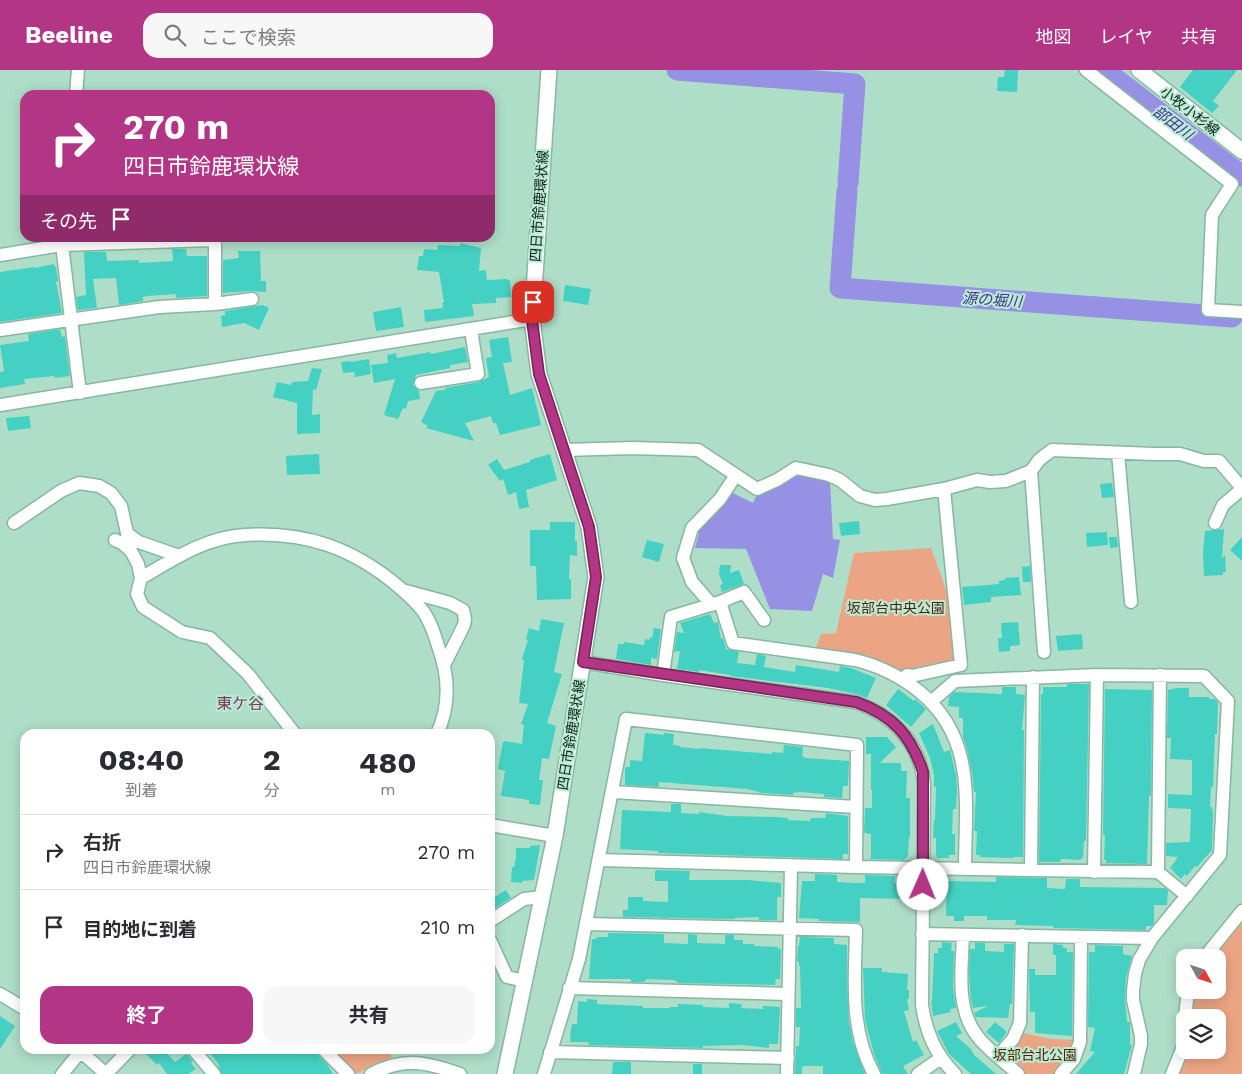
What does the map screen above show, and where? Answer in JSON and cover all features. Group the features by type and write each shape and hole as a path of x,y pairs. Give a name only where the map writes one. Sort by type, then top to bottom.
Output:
{"main road":[{"name":"四日市鈴鹿環状線","path":"505,1074 555,836 596,577 589,527 539,374 532,320 549,70"},
{"name":"小牧小杉線","path":"1139,70 1242,151"}],"street":[{"path":"76,90 78,70"},
{"path":"1086,70 1232,184 1212,215 1208,310 1242,312"},
{"path":"0,255 64,242 80,393"},
{"path":"213,242 215,244 215,304"},
{"path":"0,330 159,307 215,304 252,299"},
{"path":"0,405 532,320"},
{"path":"421,383 478,374 471,330"},
{"path":"564,450 632,448 698,450 757,489 777,480 796,468 830,475 840,480 860,496 875,500 944,489 977,480 990,482 1006,481 1031,471 1039,460 1052,450 1180,454 1204,461 1219,461 1242,489 1223,505 1216,523"},
{"path":"1118,453 1131,602"},
{"path":"1031,471 1044,652"},
{"path":"736,475 720,499 692,528 682,558 692,582 716,603 733,643 855,660 885,669 903,679 932,701 949,724 962,754 965,780 965,869"},
{"path":"14,523 74,484 85,483 102,487 111,492 118,500 131,551 138,564 141,578 137,594 143,607 182,632 210,638 252,679 291,729"},
{"path":"903,679 907,675 912,676 961,665 944,489"},
{"path":"128,534 139,542 179,556"},
{"path":"141,578 179,556 212,541 232,536 278,535 300,537 323,543 351,554 378,570 418,605 426,616 444,665 447,681 446,704 439,729"},
{"path":"115,540 131,551"},
{"path":"402,590 450,603 463,610 464,625 444,665"},
{"path":"663,675 670,617 744,592 764,620"},
{"path":"583,662 856,702 870,707 891,720 906,736 919,759 923,772 922,1005 926,1028 934,1046 941,1058 955,1074"},
{"path":"932,701 955,681 1098,675 1204,676 1228,700 1220,855 1152,938 1140,960 1134,982 1133,1000 1141,1036 1140,1054 1134,1074"},
{"path":"1094,872 1098,675"},
{"path":"1158,872 1160,675"},
{"path":"1031,870 1034,677"},
{"path":"544,1074 569,988 580,959 626,720 857,745 856,868"},
{"path":"612,792 856,807"},
{"path":"495,826 555,836"},
{"path":"599,860 856,868 1158,872 1186,896"},
{"path":"787,1074 791,866"},
{"path":"495,917 524,899 542,897"},
{"path":"1211,949 1242,912"},
{"path":"587,924 856,930 854,992 856,1020 861,1044 874,1074"},
{"path":"922,934 1152,938"},
{"path":"963,935 962,994 964,1012 973,1031 979,1038 1018,1074"},
{"path":"998,1056 1013,1039 1020,1023 1022,936"},
{"path":"1061,1074 1074,1059 1080,1042 1081,937"},
{"path":"495,951 507,977 525,981"},
{"path":"569,988 788,994"},
{"path":"0,994 20,1006"},
{"path":"550,1052 788,1058"},
{"path":"62,1074 77,1054"},
{"path":"84,1054 106,1074 125,1054"},
{"path":"197,1054 214,1074"},
{"path":"328,1054 348,1074"},
{"path":"918,1074 941,1058"},
{"path":"1172,1074 1178,1059"},
{"path":"371,1074 388,1066 412,1062 438,1066 460,1074"}],"green space":[{"name":"坂部台中央公園","path":"931,548 951,603 956,662 913,672 900,671 884,662 860,655 816,648 821,634 836,633 854,553"},
{"path":"1242,923 1242,1074 1177,1074 1183,1059 1226,1059 1226,1009 1190,1009 1192,999 1226,999 1226,949 1218,949"},
{"name":"坂部台北公園","path":"1023,1033 1051,1039 1076,1040 1074,1051 1055,1074 1026,1074 1008,1059 1008,1051"},
{"path":"335,1054 391,1054 392,1058 354,1073"}],"shaded area":[{"path":"800,472 830,481 833,539 840,540 833,578 823,574 812,611 770,609 746,549 695,548 699,533 696,531 729,491 753,503 757,494"}],"building":[{"path":"1005,70 1018,70 1017,92 997,91 998,77 1004,77"},
{"path":"1193,70 1237,70 1213,101 1219,106 1212,113 1180,87"},
{"path":"460,243 481,248 479,271 486,270 487,280 510,280 511,297 496,298 496,303 472,304 474,316 425,322 424,310 443,308 442,303 444,302 439,272 417,270 419,256 423,256 424,249 437,250 438,245 460,246"},
{"path":"172,249 186,249 187,256 207,256 207,296 176,298 176,294 148,296 143,297 143,301 119,305 116,278 93,279 97,308 78,310 76,297 86,295 84,252 106,252 107,261 139,260 139,263 173,261"},
{"path":"238,251 260,251 261,281 266,281 266,292 223,293 223,260 239,258"},
{"path":"54,264 62,313 0,322 0,272"},
{"path":"565,285 591,289 588,305 563,301"},
{"path":"263,305 269,308 259,330 244,323 222,327 221,316 225,315 225,311"},
{"path":"401,307 404,327 376,331 373,312"},
{"path":"60,329 62,337 65,336 70,376 24,379 25,384 0,388 0,372 4,371 0,345 29,341 28,334"},
{"path":"508,337 512,362 503,363 510,395 532,388 541,425 500,435 496,423 493,423 491,416 465,423 474,441 426,428 428,426 421,422 436,391 479,382 489,377 486,358 492,357 489,340"},
{"path":"465,347 468,362 416,375 413,385 419,391 420,399 408,401 406,409 403,408 398,419 384,415 395,379 374,383 371,365 388,363 387,355 396,353 397,358"},
{"path":"369,359 371,374 355,377 354,372 343,373 341,362"},
{"path":"312,368 322,369 316,390 313,389 312,415 320,414 320,433 297,434 297,403 273,397 277,382 291,385 292,382 308,381"},
{"path":"29,416 31,428 8,431 6,418"},
{"path":"319,454 320,474 287,475 286,456"},
{"path":"550,454 557,480 526,490 529,507 519,509 516,492 508,495 503,479 500,481 488,465 497,459 504,470"},
{"path":"1112,483 1114,497 1102,498 1100,484"},
{"path":"859,521 860,534 841,536 839,523"},
{"path":"550,522 575,522 577,556 570,555 569,579 571,579 571,599 537,600 536,566 530,566 530,530 550,530"},
{"path":"1224,529 1222,558 1225,555 1226,572 1223,572 1223,575 1204,576 1203,553 1205,531"},
{"path":"1107,532 1108,545 1087,547 1086,533"},
{"path":"1109,537 1117,537 1118,547 1110,548"},
{"path":"1242,537 1242,561 1230,550"},
{"path":"647,540 664,544 659,562 642,557"},
{"path":"720,565 731,565 730,573 739,570 744,584 722,592 720,585 723,584 719,574"},
{"path":"1030,566 1031,582 1023,582 1022,567"},
{"path":"1019,577 1021,595 991,597 991,602 964,605 962,587 999,584 999,581 1005,580 1005,578"},
{"path":"710,614 714,623 718,622 721,639 723,638 726,649 739,652 737,663 755,665 757,654 766,656 764,667 795,672 796,665 839,672 840,666 851,668 876,678 867,698 828,688 730,676 699,670 699,672 677,669 680,651 674,652 677,632 684,633 680,623"},
{"path":"541,619 564,623 554,672 562,674 547,723 556,726 549,759 542,758 539,780 543,780 540,805 529,804 529,800 501,796 505,771 498,769 503,742 522,744 524,725 521,724 528,704 519,703 524,660 522,659 528,640 526,639 529,628 539,631"},
{"path":"1018,622 1020,645 1010,646 1010,651 999,652 998,638 1002,638 1001,623"},
{"path":"654,628 661,629 657,659 651,658 651,665 616,659 618,644 624,644 624,642 644,645 645,639 650,640 650,637 652,638"},
{"path":"1082,634 1083,649 1058,651 1056,636"},
{"path":"1067,684 1089,684 1086,841 1084,841 1083,858 1081,860 1061,859 1060,862 1039,862 1041,695 1043,687 1067,687"},
{"path":"1002,687 1016,687 1016,694 1025,695 1022,730 1024,730 1023,857 1014,858 980,857 980,855 976,855 977,831 974,831 976,792 974,792 972,772 963,737 963,718 959,718 959,707 948,706 949,697 954,692 1002,694"},
{"path":"1189,688 1189,697 1209,697 1209,699 1215,699 1218,702 1210,807 1212,807 1213,814 1212,850 1197,867 1195,866 1187,876 1185,874 1181,879 1170,868 1178,857 1166,856 1166,843 1190,842 1191,809 1168,808 1168,794 1192,795 1192,760 1170,759 1171,738 1167,738 1168,690"},
{"path":"898,689 914,701 915,699 926,709 911,727 886,705"},
{"path":"1105,689 1152,690 1151,796 1149,796 1147,864 1106,863 1106,860 1104,860"},
{"path":"933,724 944,752 950,750 956,775 956,809 953,809 952,834 955,834 955,855 949,855 949,858 937,858 936,854 936,838 933,838 936,787 934,787 934,775 930,758 919,733"},
{"path":"645,733 674,734 673,745 699,749 772,754 772,752 783,753 784,745 803,747 802,756 805,758 849,761 848,786 843,786 842,798 824,797 824,794 799,792 793,793 793,795 762,793 748,789 659,782 659,787 625,785 625,767 630,767 630,760 642,761"},
{"path":"866,737 887,737 896,747 880,763 901,763 901,771 907,771 906,798 910,798 910,837 908,856 904,860 869,859 871,858 871,834 864,833 865,808 872,808 872,790 871,754 866,754"},
{"path":"671,804 681,804 681,813 699,814 699,812 727,816 777,817 788,818 788,820 810,821 811,818 825,818 826,813 848,816 848,854 843,854 843,859 658,853 658,851 620,849 622,810 671,812"},
{"path":"540,845 534,880 522,881 522,883 511,882 516,848 530,848 530,846"},
{"path":"655,871 690,871 689,880 748,880 781,883 781,897 777,897 777,920 759,920 759,917 734,919 623,917 623,910 628,910 628,897 643,897 643,901 668,902 668,881 655,881"},
{"path":"815,874 837,875 837,882 855,883 865,883 865,875 895,876 894,883 909,884 908,899 860,898 860,922 819,921 819,919 799,918 802,881 815,881"},
{"path":"996,877 1047,878 1047,888 1065,889 1066,879 1080,879 1080,887 1164,888 1168,890 1167,905 1154,905 1154,923 1152,926 1146,926 1146,930 1053,928 1053,926 1015,925 1016,920 987,920 987,916 964,916 964,921 954,921 954,916 946,916 947,881 996,882"},
{"path":"506,890 511,898 495,908 495,897"},
{"path":"608,933 664,934 664,943 688,944 688,934 697,935 697,943 725,944 725,935 734,935 734,940 743,940 743,944 778,947 778,949 781,949 780,979 776,979 775,985 679,983 674,980 646,979 646,981 641,982 631,982 631,979 589,979 592,939 608,937"},
{"path":"800,937 834,938 834,944 847,945 849,1022 853,1042 865,1074 823,1074 823,1066 805,1066 802,1067 802,1074 795,1074 796,1046 799,1046 800,1027 796,1027 796,1008 801,1008 800,966 799,962 797,962"},
{"path":"942,942 952,943 951,951 954,951 953,988 956,1008 950,1009 951,1012 933,1016 931,1001 934,953 938,953 938,948 942,948"},
{"path":"975,943 985,943 985,951 1004,952 1004,944 1014,944 1012,1004 1010,1004 1008,1018 976,1017 974,1013 988,1006 973,1008 971,1000 970,949 975,949"},
{"path":"1053,944 1063,945 1063,948 1067,948 1067,952 1073,952 1072,1036 1035,1033 1035,1012 1030,1012 1029,969 1035,969 1035,975 1056,975 1056,955 1053,955"},
{"path":"1095,945 1123,946 1123,954 1132,956 1126,977 1125,1000 1127,1022 1130,1022 1130,1045 1132,1045 1124,1074 1076,1074 1095,1052 1090,1051 1095,1028 1088,1027 1089,952 1095,952"},
{"path":"863,968 882,968 882,972 908,974 907,990 909,990 909,999 907,999 909,1010 904,1011 913,1042 916,1040 924,1055 903,1066 908,1074 882,1074 874,1054 865,1020"},
{"path":"587,999 597,1000 597,1004 643,1006 643,1008 670,1008 678,1007 678,1004 729,1008 729,1003 742,1004 741,1008 763,1009 763,1006 780,1007 778,1044 769,1044 769,1048 743,1045 703,1046 703,1048 588,1045 589,1042 570,1042 572,1024 577,1024 578,1001 587,1002"},
{"path":"0,1016 15,1026 0,1049"},
{"path":"956,1022 962,1033 956,1036 996,1074 971,1074 949,1054 937,1031"},
{"path":"995,1022 1007,1032 999,1043 986,1032"},
{"path":"146,1054 168,1054 175,1062 186,1054 193,1061 191,1063 196,1069 188,1074 167,1074 159,1063 157,1065"},
{"path":"211,1054 317,1054 327,1064 333,1074 222,1074 219,1065"},
{"path":"613,1062 631,1062 631,1074 612,1074"},
{"path":"693,1064 702,1064 702,1074 693,1074"}],"waterway":[{"name":"源の堀川","path":"677,70 855,84 848,183"},
{"name":"部田川","path":"1104,70 1242,176"},
{"name":"源の堀川","path":"847,191 840,288 1232,317"}],"district":[{"name":"東ケ谷","path":"240,703"}],"route":[{"path":"533,302 532,320 539,374 589,527 596,577 583,662 856,702 870,707 891,720 914,748 923,772 923,885"}]}
